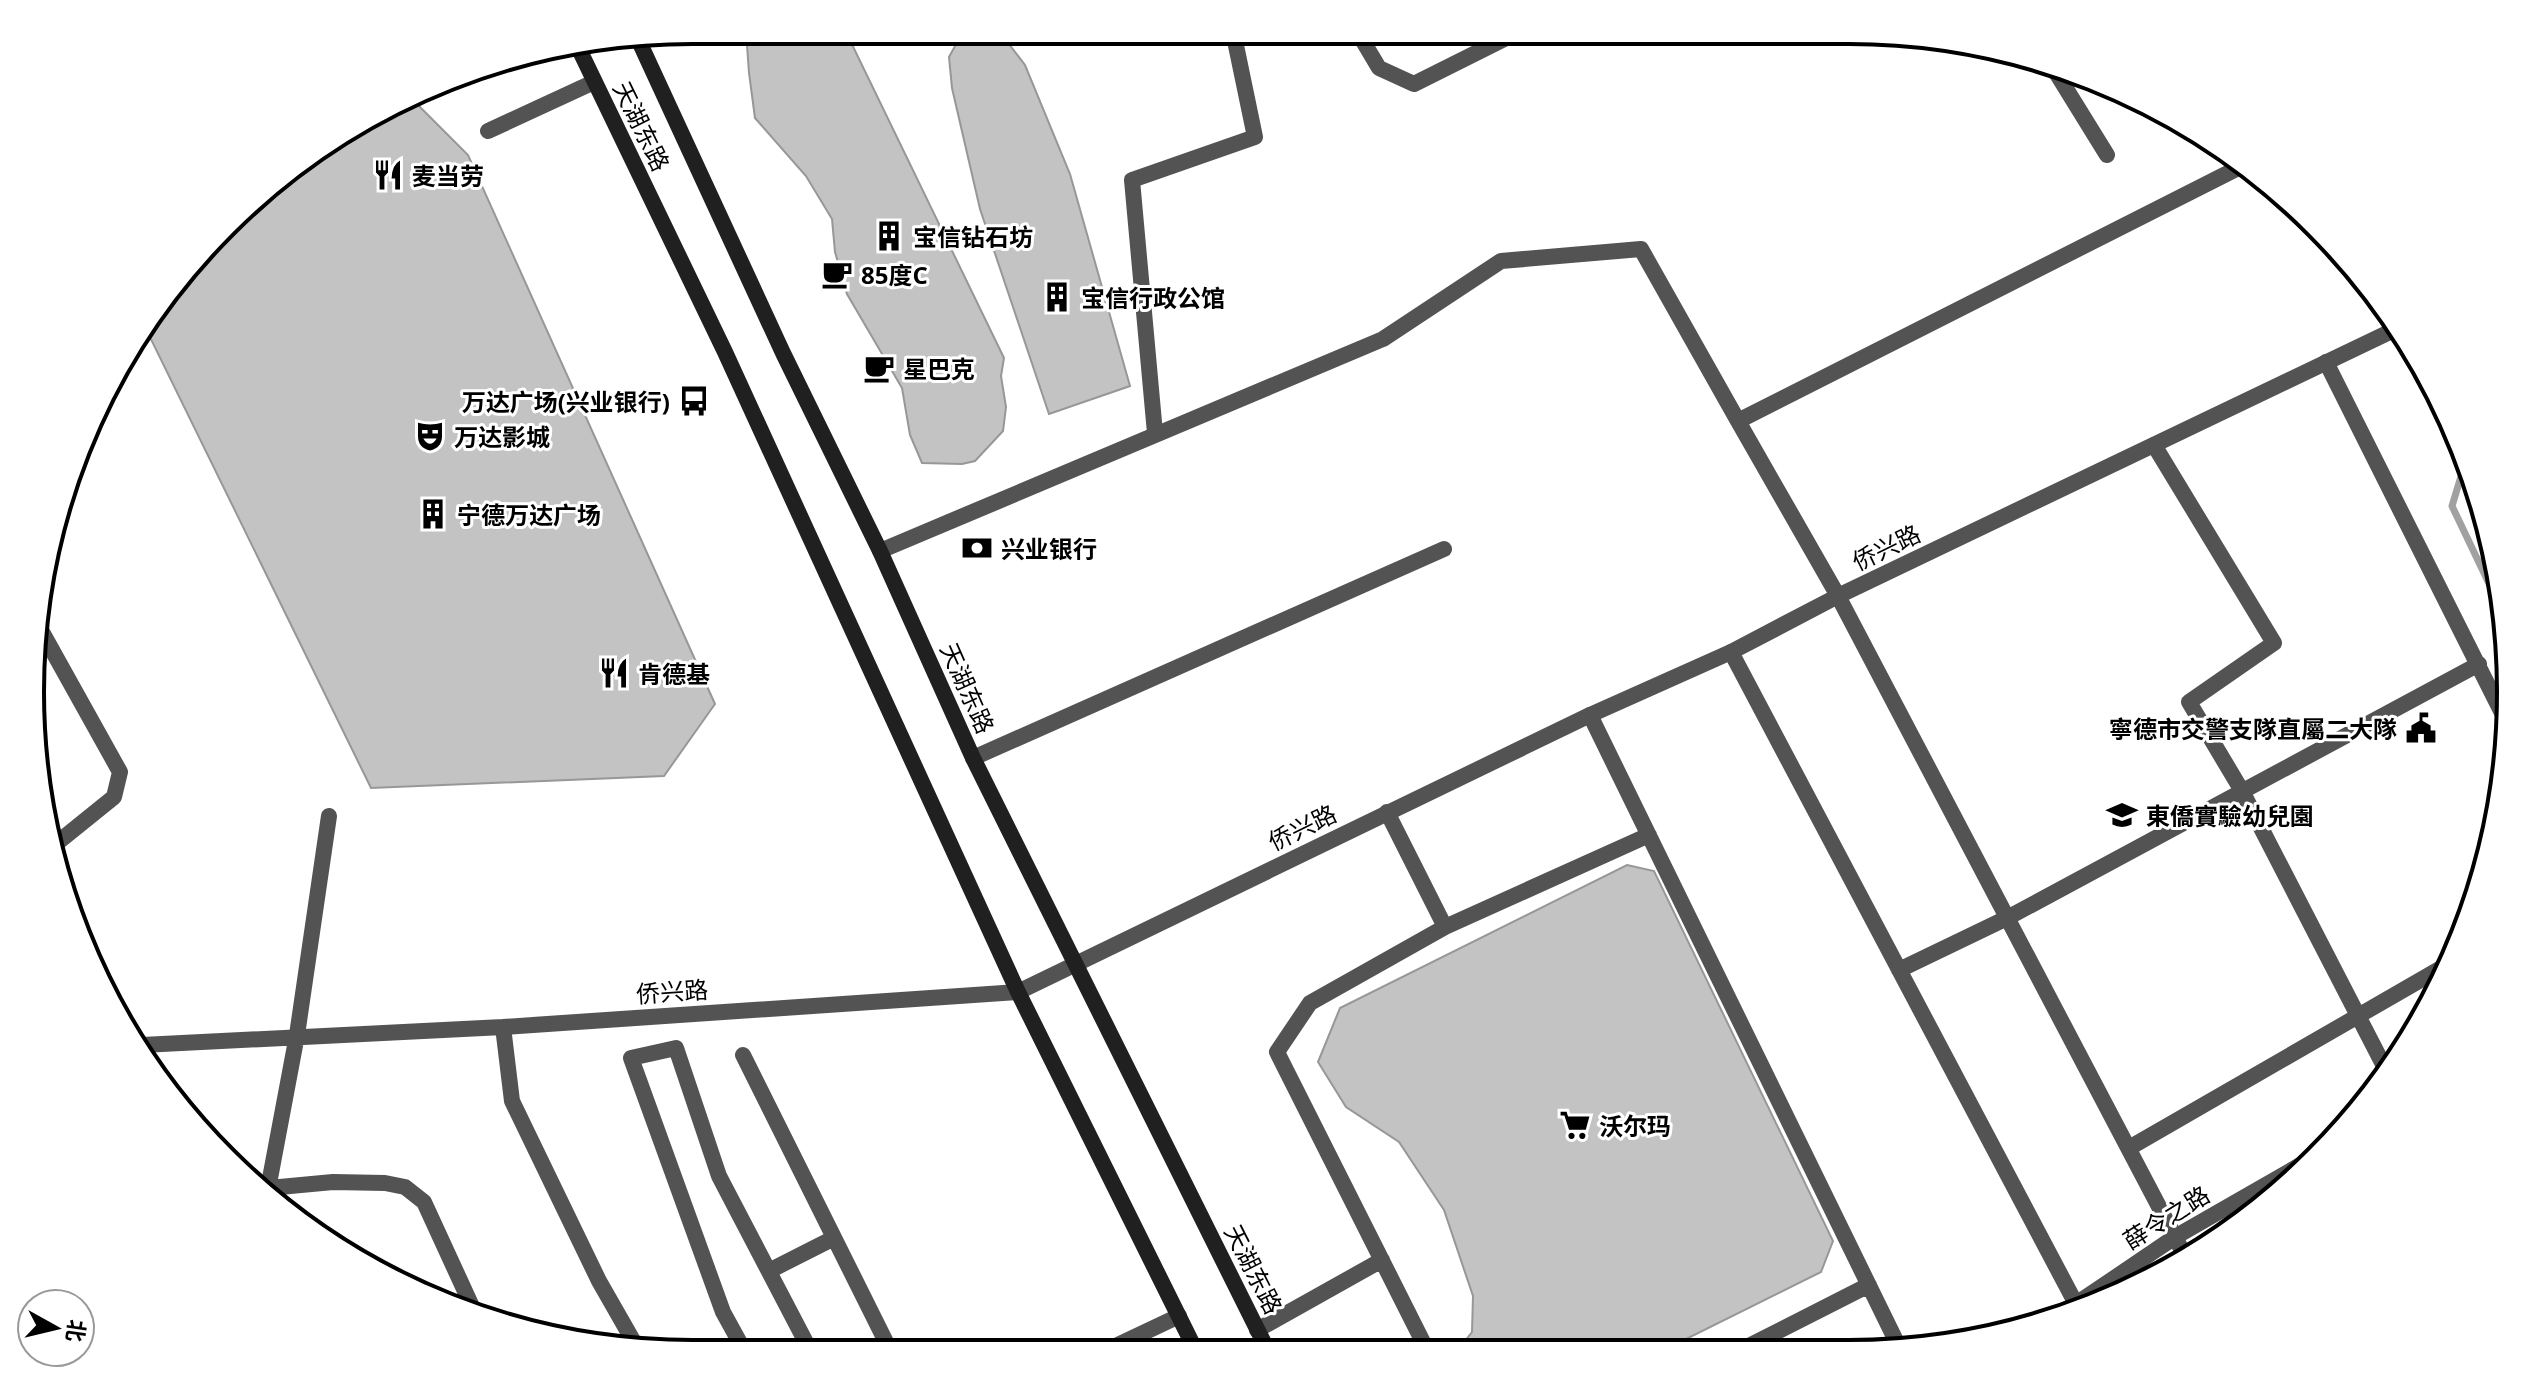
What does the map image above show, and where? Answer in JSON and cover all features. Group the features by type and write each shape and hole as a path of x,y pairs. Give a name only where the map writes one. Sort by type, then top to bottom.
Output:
{"main road":[{"name":"天湖东路","path":"641,46 783,353 880,551 973,758 1262,1340"},
{"name":"天湖东路","path":"581,54 725,352 1018,992 1191,1340"}],"street":[{"path":"1155,433 1132,180 1255,137 1236,44"},
{"path":"1365,44 1379,68 1414,84 1494,44"},
{"path":"2060,79 2107,155"},
{"path":"488,131 594,82"},
{"path":"1738,421 2233,171"},
{"path":"880,551 1383,339 1501,261 1641,249 1838,596 2181,1248"},
{"name":"侨兴路","path":"148,1045 503,1027 1018,992 1590,715 1731,652 1838,596 2388,333"},
{"path":"2326,362 2497,701"},
{"path":"2154,445 2274,643 2189,702 2242,791 2381,1061"},
{"path":"973,758 1444,549"},
{"path":"46,640 120,772 114,797 61,840"},
{"path":"1731,652 2074,1300"},
{"path":"1899,970 2007,918 2479,664"},
{"path":"1590,715 1895,1339"},
{"path":"1387,812 1445,927"},
{"path":"269,1182 297,1035 329,816"},
{"path":"1422,1340 1277,1052 1310,1003 1445,927 1649,835"},
{"path":"2129,1148 2433,972"},
{"path":"503,1027 512,1101 599,1281 631,1337"},
{"path":"738,1340 723,1312 631,1058 676,1048 719,1176 805,1340"},
{"path":"743,1055 885,1340"},
{"name":"薛令之路","path":"2093,1293 2175,1237 2276,1179"},
{"path":"276,1188 333,1182 385,1183 405,1187 424,1202 469,1300"},
{"path":"769,1271 834,1238"},
{"path":"1257,1330 1382,1260"},
{"path":"1761,1340 1869,1285"},
{"path":"1128,1340 1179,1316"}],"building":[{"name":"宝信钻石坊","path":"852,44 1004,358 1001,376 1006,407 1003,431 975,461 962,464 922,463 910,435 902,388 847,294 835,252 832,219 806,176 755,118 747,45"},
{"name":"宝信行政公馆","path":"956,44 1009,44 1025,65 1070,174 1130,386 1049,414 980,209 952,88 949,57"},
{"name":"宁德万达广场","path":"418,105 468,155 715,704 664,776 371,788 150,337 205,265 265,205 332,153"},
{"name":"沃尔玛","path":"1627,865 1654,871 1833,1241 1821,1272 1684,1340 1466,1340 1472,1332 1473,1296 1444,1210 1399,1142 1346,1107 1318,1062 1340,1008"}],"waterway":[{"path":"2461,478 2452,506 2487,579"}],"place":[{"name":"麦当劳","path":"388,175"},
{"name":"宝信钻石坊","path":"889,236"},
{"name":"85度C","path":"837,274"},
{"name":"宝信行政公馆","path":"1057,297"},
{"name":"星巴克","path":"879,368"},
{"name":"万达广场(兴业银行)","path":"694,401"},
{"name":"万达影城","path":"430,436"},
{"name":"宁德万达广场","path":"433,514"},
{"name":"兴业银行","path":"977,548"},
{"name":"肯德基","path":"614,673"},
{"name":"寧德市交警支隊直屬二大隊","path":"2421,728"},
{"name":"東僑實驗幼兒園","path":"2122,815"},
{"name":"沃尔玛","path":"1575,1125"}]}
